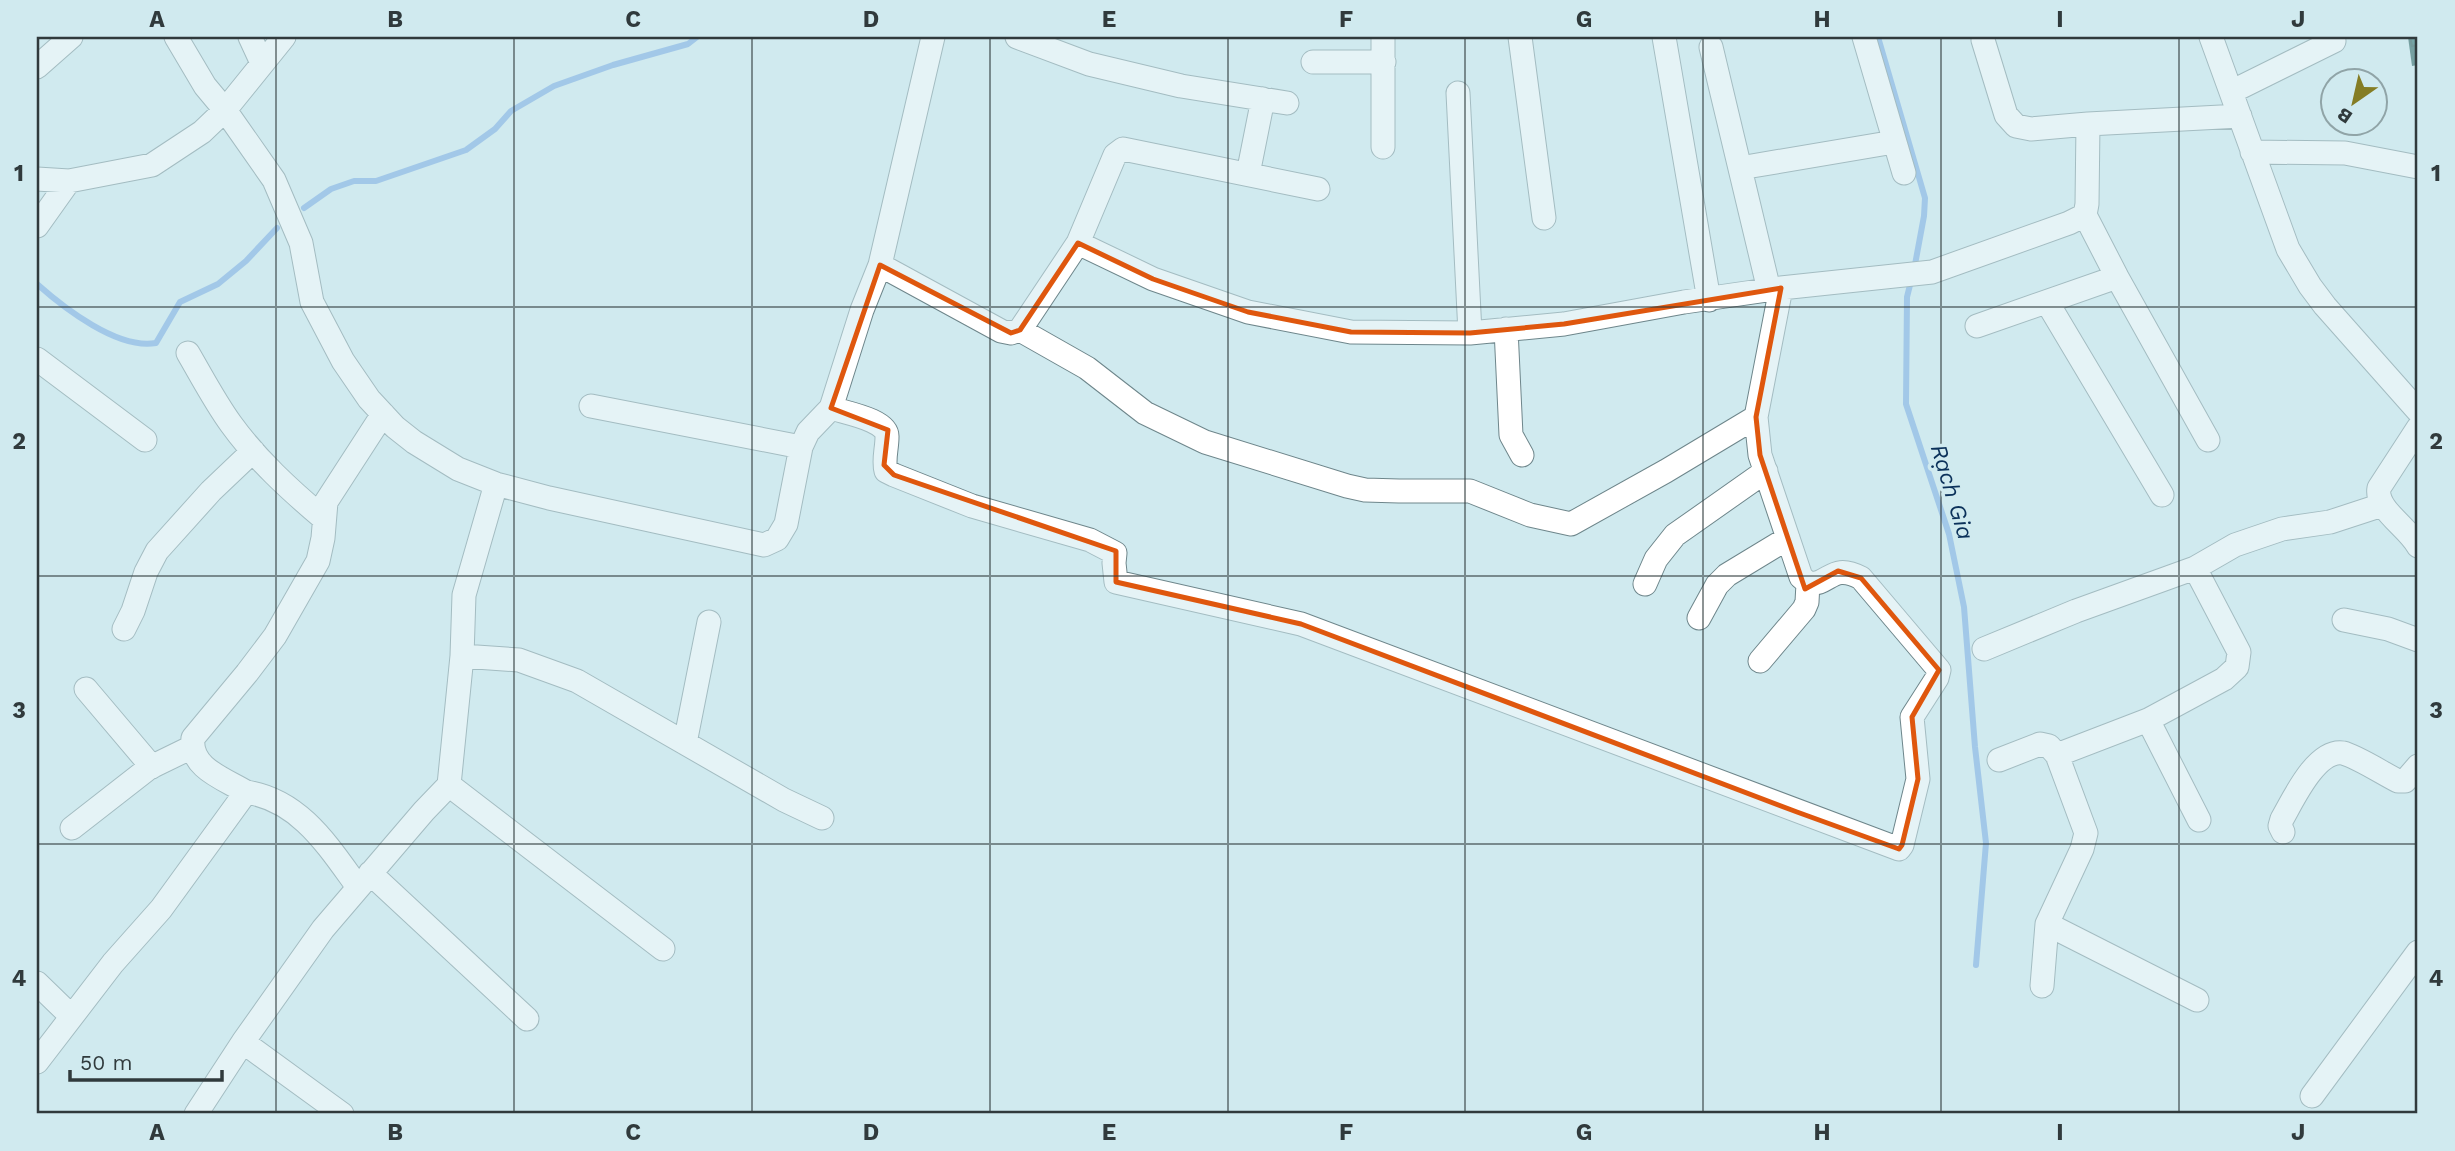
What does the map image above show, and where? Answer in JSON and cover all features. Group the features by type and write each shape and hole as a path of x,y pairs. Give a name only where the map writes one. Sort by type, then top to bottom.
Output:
{"street":[{"path":"37,67 71,37"},
{"path":"176,37 205,86 275,180 301,243 312,302 343,361 369,399 414,442 458,469 496,484 548,498 764,545 777,539 786,524 796,461 801,447 808,432 831,408 862,310 880,265 933,37"},
{"path":"250,37 262,63"},
{"path":"37,179 69,181 152,165 202,132 225,110 284,37"},
{"path":"1017,37 1088,64 1181,86 1287,103"},
{"path":"1383,37 1383,147"},
{"path":"1520,37 1544,218"},
{"path":"1664,37 1709,300"},
{"path":"1864,37 1905,173"},
{"path":"2211,37 2277,225 2288,249 2325,306 2418,411"},
{"path":"1983,40 2006,115 2016,126 2031,129 2240,116"},
{"path":"2231,92 2334,41"},
{"path":"831,408 879,424 886,429 888,434 884,465 887,471 894,475 972,506 1090,540 1112,550 1115,553 1116,582 1301,624 1899,849 1918,779 1912,717 1937,678 1939,670 1861,578 1838,571 1815,584 1808,583 1801,576 1760,455 1756,417 1775,289 1740,168 1711,47"},
{"path":"1313,62 1384,62"},
{"path":"1458,93 1470,333"},
{"path":"1248,174 1263,99"},
{"path":"2088,124 2085,215 2208,440"},
{"path":"1740,168 1894,142"},
{"path":"880,265 1001,331 1011,333 1020,330 1078,243 1119,150 1318,189"},
{"path":"2252,152 2345,153 2418,167"},
{"path":"37,226 69,181"},
{"path":"1078,243 1153,279 1248,312 1352,332 1470,333 1564,324 1775,289 1932,272 2070,223 2085,215"},
{"path":"1977,326 2117,277"},
{"path":"2047,302 2162,495"},
{"path":"1506,329 1511,435 1522,455"},
{"path":"1020,330 1087,368 1145,413 1205,442 1347,486 1399,491 1470,491 1530,515 1571,524 1756,417"},
{"path":"188,353 231,423 253,451 298,497 323,518"},
{"path":"37,359 145,440"},
{"path":"591,406 801,447"},
{"path":"383,414 326,502 318,561 275,636 193,738 192,747 202,767 246,792 286,806 303,818 364,880 527,1019"},
{"path":"2418,428 2379,488 2378,496 2382,505 2418,546"},
{"path":"124,629 157,551 211,491 253,451"},
{"path":"1645,583 1656,559 1675,535 1766,471"},
{"path":"195,1114 323,929 449,785 463,656 464,595 496,484"},
{"path":"1984,649 2076,611 2195,568 2235,545 2282,529 2330,522 2382,505"},
{"path":"1699,618 1717,585 1727,575 1788,538"},
{"path":"2057,755 2148,720 2224,680 2237,667 2239,652 2195,568"},
{"path":"1760,662 1804,609 1808,583"},
{"path":"2344,620 2388,629 2418,640"},
{"path":"685,743 709,622"},
{"path":"463,656 519,660 577,681 784,800 822,818"},
{"path":"86,689 152,767"},
{"path":"2148,720 2199,820"},
{"path":"1999,760 2040,744 2049,746 2057,755 2086,833 2082,849 2047,924 2042,986"},
{"path":"72,828 152,767 192,747"},
{"path":"2284,832 2280,826 2282,819 2313,768 2329,755 2345,753 2398,781 2405,781 2418,766"},
{"path":"449,785 663,948"},
{"path":"37,1062 71,1016 161,909 246,792"},
{"path":"2047,924 2197,1000"},
{"path":"2312,1096 2418,952"},
{"path":"37,982 71,1016"},
{"path":"243,1042 342,1114"}],"highlighted area":[{"path":"1078,243 1153,279 1248,312 1351,332 1470,333 1564,324 1781,288 1756,417 1760,455 1805,589 1838,571 1861,578 1939,670 1912,717 1918,779 1902,845 1899,849 1797,812 1301,624 1116,582 1116,551 894,475 884,465 888,430 831,408 880,265 1011,333 1020,330"}],"building":[{"path":"2410,37 2418,37 2418,45 2412,46"}],"waterway":[{"path":"304,208 331,189 354,181 376,181 466,150 495,129 511,111 554,86 613,65 688,44 697,37"},
{"name":"Rạch Gia","path":"1878,37 1925,198 1914,270"},
{"path":"37,284 76,315 109,334 125,340 156,343 180,302 218,284 246,261 277,228"},
{"name":"Rạch Gia","path":"1911,281 1907,297 1906,404 1949,534 1964,607 1986,843 1976,965"}]}
